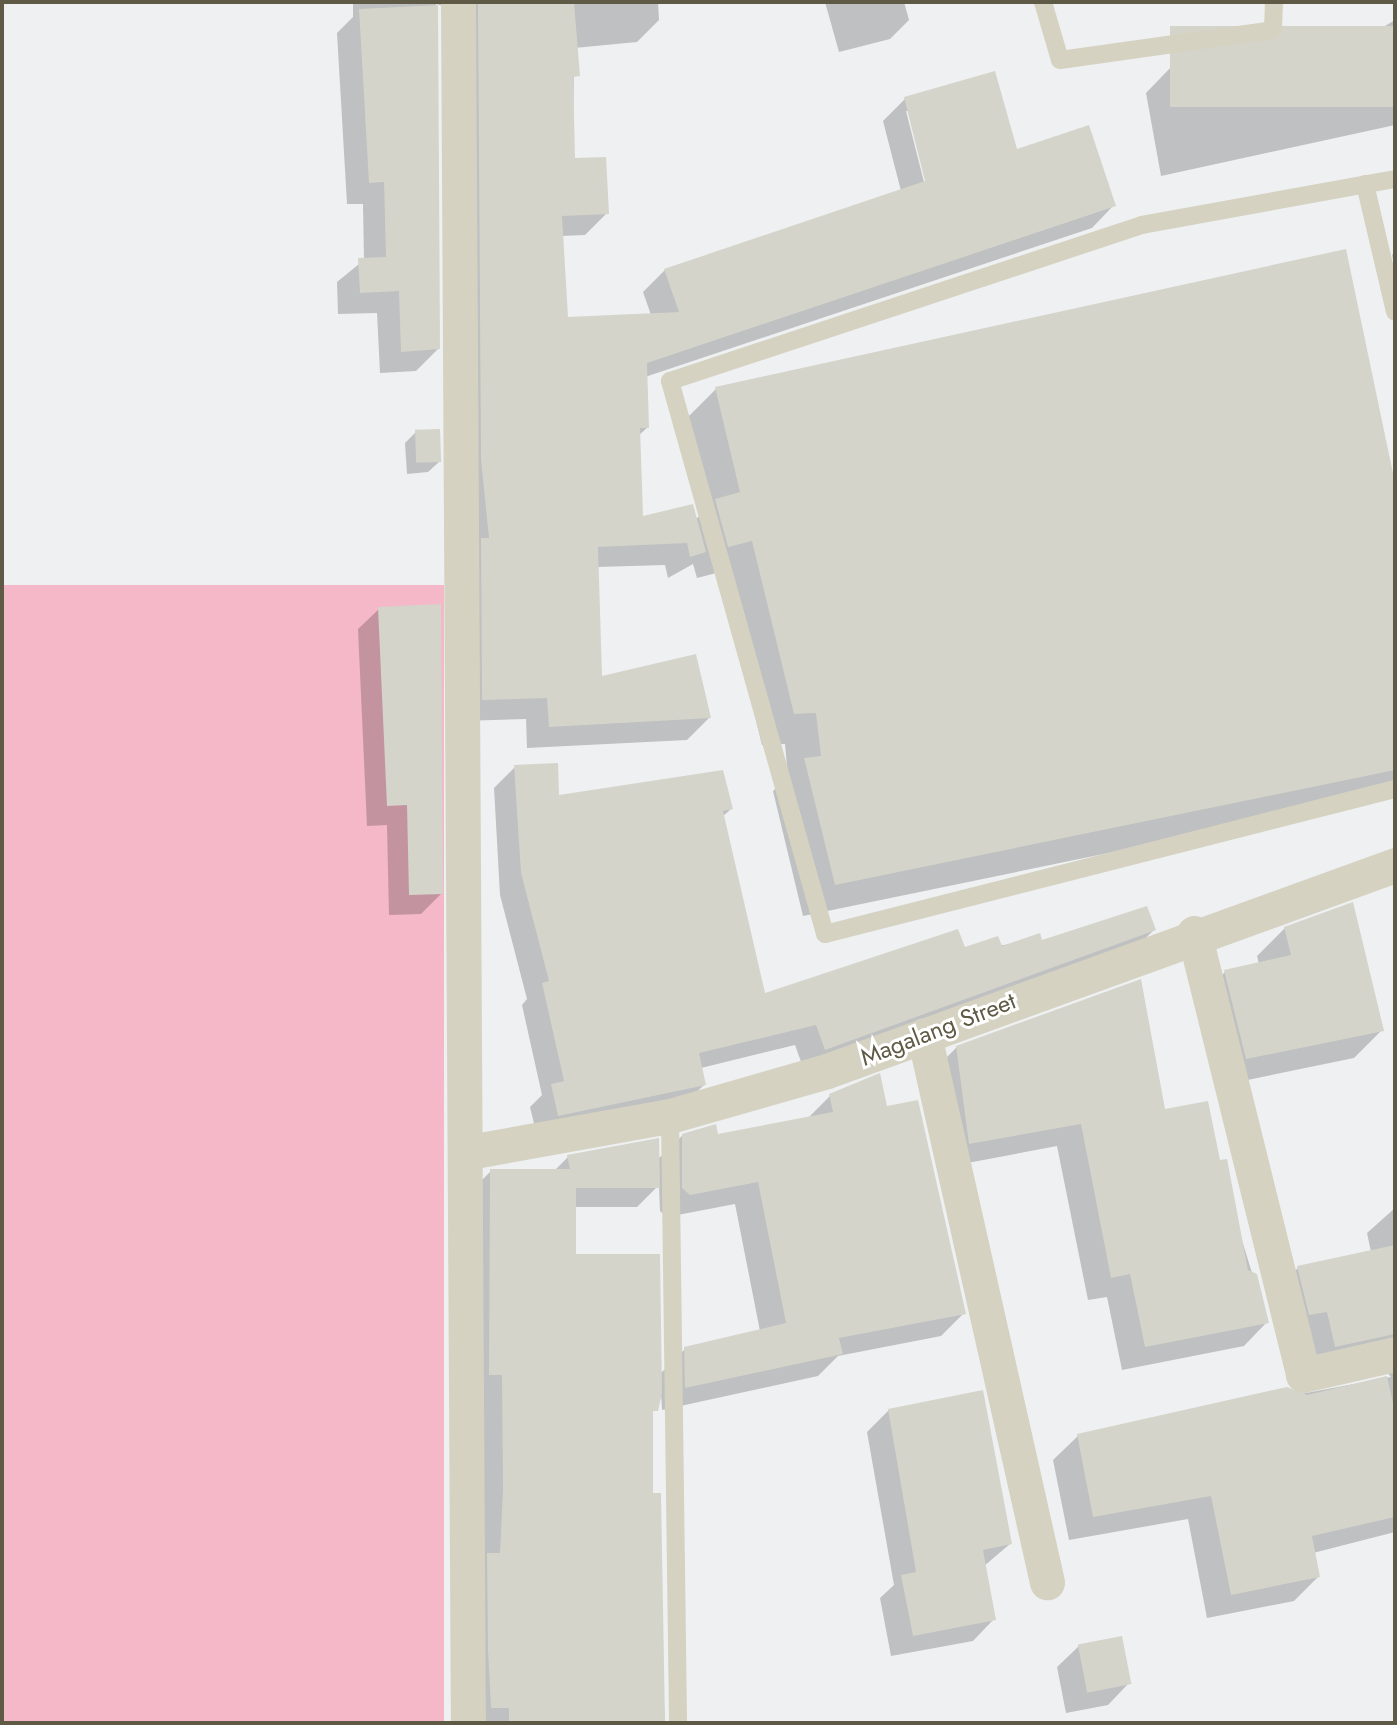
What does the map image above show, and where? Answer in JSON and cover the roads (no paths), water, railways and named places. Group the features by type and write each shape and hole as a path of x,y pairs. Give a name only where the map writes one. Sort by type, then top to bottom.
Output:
{"street":[{"path":"458,2 469,1152 468,1723"},
{"name":"Magalang Street","path":"469,1152 670,1116 827,1071 1194,933 1395,864"},
{"path":"1194,933 1303,1375 1395,1354"},
{"path":"923,1035 1047,1582"}],"lane":[{"path":"1043,2 1060,60 1273,30 1274,2"},
{"path":"1395,179 1142,225 670,381 825,934 1395,789"},
{"path":"1365,184 1395,312"},
{"path":"670,1116 678,1723"}]}
